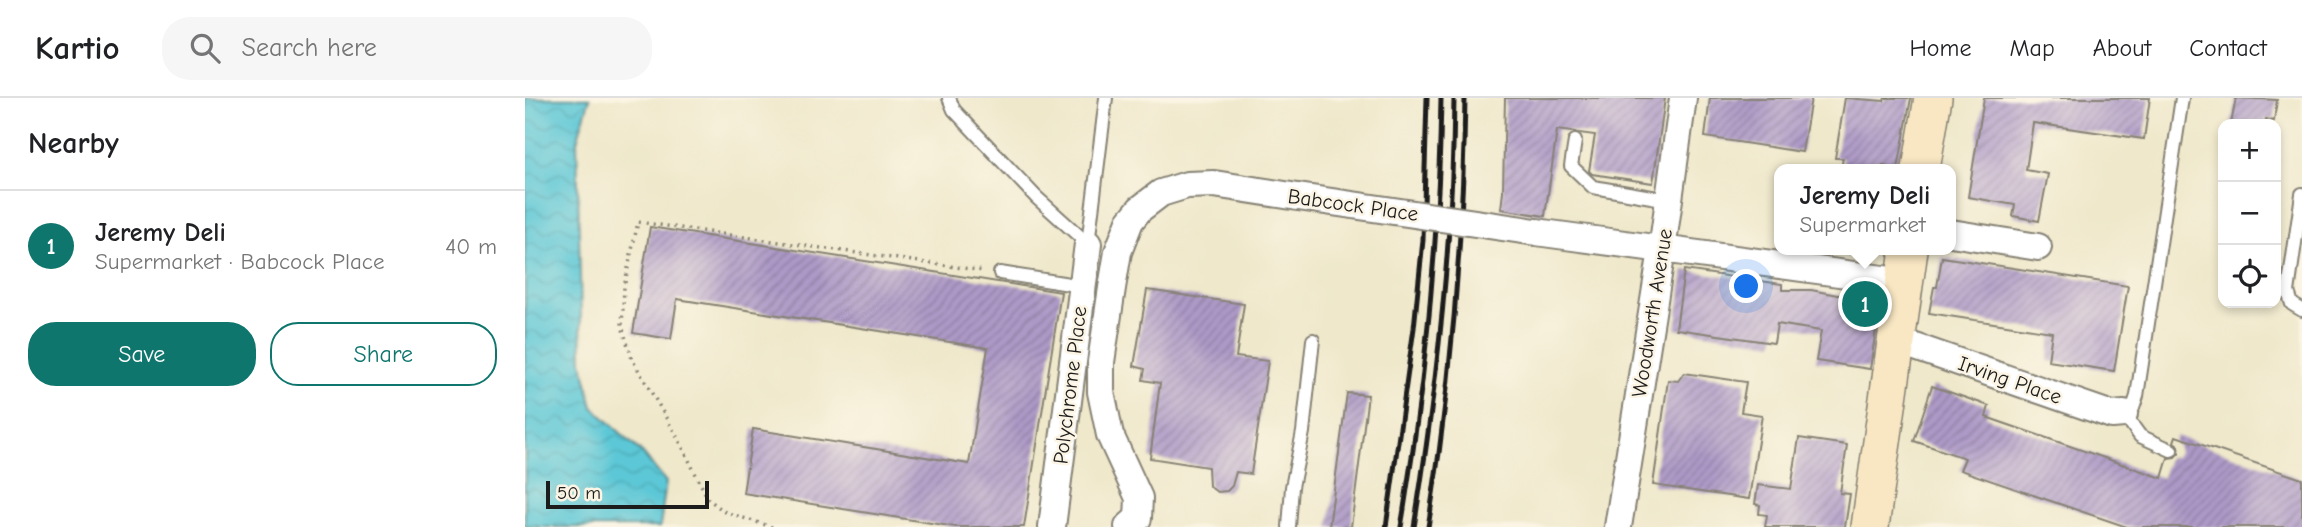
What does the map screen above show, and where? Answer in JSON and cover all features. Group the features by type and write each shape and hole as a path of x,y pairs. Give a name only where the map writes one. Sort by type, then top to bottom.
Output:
{"street":[{"name":"Woodworth Avenue","path":"1618,527 1683,98"},
{"path":"1922,164 1933,98"},
{"name":"Babcock Place","path":"1128,527 1138,518 1139,498 1111,435 1101,392 1101,363 1118,252 1130,221 1140,209 1161,193 1188,185 1214,184 1662,250 1907,266"},
{"path":"1956,234 2038,247"},
{"name":"Polychrome Place","path":"1055,526 1088,244"},
{"path":"1870,527 1907,266"},
{"name":"Irving Place","path":"1898,341 2112,415 2124,414"},
{"path":"1073,360 1101,363"}],"lane":[{"path":"949,98 954,110 1036,197 1088,244"},
{"path":"1088,244 1106,98"},
{"path":"2171,450 2140,436 2124,414 2133,408 2137,396 2182,98"},
{"path":"1575,141 1571,166 1593,187 1669,200"},
{"path":"2302,194 2288,292 2292,304 2302,310"},
{"path":"1000,273 1082,286"},
{"path":"1289,527 1292,487 1303,432 1313,340"}],"path":[{"path":"772,527 725,512 708,499 679,440 632,359 622,327 624,287 638,222 1000,273"}],"water":[{"path":"525,98 590,98 577,141 582,362 593,407 643,454 666,482 660,527 525,527"}],"building":[{"path":"1505,98 1665,98 1653,183 1592,174 1589,171 1595,135 1557,130 1545,216 1501,209"},
{"path":"1710,98 1811,98 1802,152 1705,137"},
{"path":"1845,98 1884,101 1885,98 1911,98 1899,164 1842,164 1843,158 1835,158"},
{"path":"1984,98 2150,98 2144,139 2033,123 2026,170 2048,174 2039,221 2013,216 2015,205 1968,197"},
{"path":"2236,98 2277,100 2274,119 2232,119"},
{"path":"650,227 1061,292 1024,527 956,527 743,493 753,429 969,464 988,348 677,299 671,339 633,333"},
{"path":"1942,257 2128,286 2114,371 2048,361 2052,332 1929,313"},
{"path":"1684,270 1782,284 1782,290 1811,290 1880,303 1870,369 1816,361 1821,331 1777,324 1774,343 1676,329"},
{"path":"1147,290 1244,304 1236,357 1268,361 1251,474 1236,472 1232,486 1227,491 1217,492 1209,486 1208,467 1150,458 1160,383 1143,380 1145,369 1134,366"},
{"path":"1684,373 1746,382 1741,412 1762,415 1749,499 1653,485 1668,380 1678,381"},
{"path":"1932,386 1989,406 1986,417 2162,478 2168,458 2179,453 2178,445 2174,442 2176,436 2302,479 2302,527 2127,527 1960,470 1965,458 1914,441"},
{"path":"1347,393 1368,395 1351,527 1329,527"},
{"path":"1799,438 1847,445 1840,493 1850,494 1845,527 1765,527 1767,515 1759,514 1760,505 1755,504 1758,485 1791,489"}],"railway":[{"path":"1386,527 1414,328 1423,240 1427,98"},
{"path":"1401,527 1417,420 1434,260 1441,98"},
{"path":"1414,527 1430,420 1447,260 1454,98"},
{"path":"1428,527 1454,313 1462,206 1465,98"}],"place":[{"name":"Jeremy Deli","path":"1865,304"}]}
